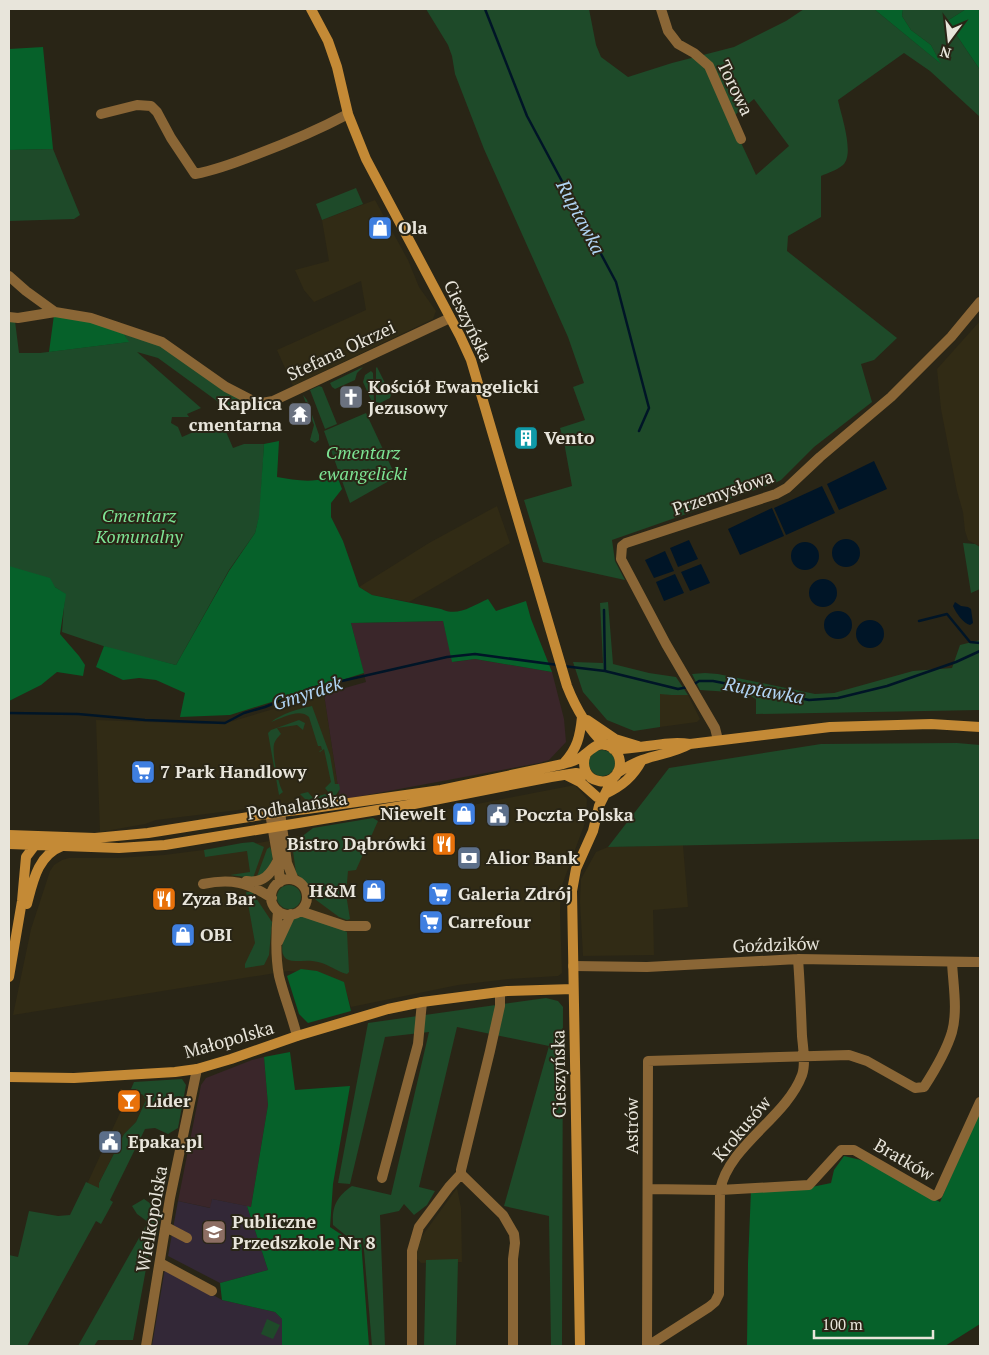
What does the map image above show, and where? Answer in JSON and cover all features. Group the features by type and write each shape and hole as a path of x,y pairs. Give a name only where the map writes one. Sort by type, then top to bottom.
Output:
{"street":[{"name":"Cieszyńska","path":"311,9 328,42 337,67 348,114 366,159 471,360 565,679 582,717 597,737 609,747"},
{"name":"Torowa","path":"661,9 668,32 678,44 694,53 709,66 741,139"},
{"path":"101,114 138,105 151,106 157,112 171,138 195,174 215,170 273,148 313,132 348,114"},
{"name":"Stefana Okrzei","path":"9,276 55,312"},
{"name":"Przemysłowa","path":"718,740 715,728 666,644 621,559 622,546 626,543 776,494 787,488 820,457 891,397 951,337 980,302"},
{"name":"Stefana Okrzei","path":"9,318 55,312 92,318 162,342 174,348 226,387 253,401 262,403 272,401 450,318"},
{"name":"Cieszyńska","path":"582,717 586,753"},
{"path":"563,764 578,744 582,717 616,738 641,748"},
{"path":"690,744 677,751 642,760 603,782 590,777 584,766 586,753 595,746 641,748 677,742 690,744 830,727 931,724 980,727"},
{"path":"609,747 620,760 620,767 615,776"},
{"name":"Podhalańska","path":"12,844 139,847 165,845 247,830 307,809 441,790 563,764 573,761 586,753"},
{"path":"565,775 580,782 600,799 625,783 642,760"},
{"name":"Podhalańska","path":"9,835 118,837 254,816 301,822 414,804 539,778 576,773 590,777"},
{"name":"Cieszyńska","path":"580,1346 573,988 573,881 576,869 595,826 600,799 615,776"},
{"name":"Cieszyńska","path":"590,777 600,799"},
{"path":"276,819 280,843 287,863 294,880 302,885 305,890 307,899 306,904 295,913 277,945"},
{"path":"301,822 290,830 280,843 278,860 279,883 273,890 272,898 275,907 282,913 295,913 329,920 345,926 366,926"},
{"path":"247,830 262,834 280,843"},
{"path":"16,938 38,866 39,855 31,838 24,835"},
{"path":"9,977 24,884 26,857 38,841 47,836"},
{"path":"12,844 18,846 26,857"},
{"path":"38,866 53,850 64,845"},
{"path":"253,883 261,881 271,873 278,860"},
{"path":"203,884 230,880 270,885 294,880"},
{"path":"230,880 253,888 272,898"},
{"path":"307,899 329,920"},
{"path":"278,910 277,963 279,977 297,1036"},
{"name":"Goździków","path":"573,966 647,967 798,959 980,962"},
{"name":"Krokusów","path":"648,1346 710,1307 719,1294 720,1190 723,1178 732,1162 786,1101 803,1074 804,1056 798,959"},
{"path":"804,1056 849,1055 867,1061 915,1088 924,1087 937,1067 952,1031 954,1014 952,962"},
{"name":"Małopolska","path":"9,1077 74,1078 197,1069 231,1060 297,1036 388,1009 422,1002 500,992 573,988"},
{"path":"412,1346 412,1250 418,1227 461,1174 500,1006 500,992"},
{"path":"382,1178 418,1044 422,1002"},
{"name":"Astrów","path":"648,1346 648,1061 804,1056"},
{"name":"Wielkopolska","path":"146,1346 170,1198 197,1069"},
{"name":"Bratków","path":"648,1189 720,1190 809,1185 842,1150 854,1150 934,1196 938,1194 980,1102"},
{"path":"461,1174 503,1216 514,1234 513,1346"},
{"path":"166,1227 187,1238"},
{"path":"160,1262 212,1291"}],"shaded area":[{"path":"375,200 408,260 419,287 436,311 433,319 293,386 277,350 366,310 361,281 314,302 304,290 295,270 329,261 322,220"},
{"path":"980,321 980,547 968,540 965,531 963,512 941,409 937,369"},
{"path":"497,506 510,543 409,602 372,595 359,587 429,543"},
{"path":"443,621 453,662 475,659 552,672 564,719 566,742 549,760 539,763 340,800 324,694 366,682 351,623"},
{"path":"660,693 688,695 700,719 697,722 660,727"},
{"path":"324,694 340,800 156,820 145,824 100,832 96,720 201,724 230,722"},
{"path":"575,785 587,799 586,820 561,888 562,973 558,976 458,985 351,1007 344,985 315,973 288,971 13,1015 31,929 50,871 54,865 62,860 69,858 117,858 164,855 258,843"},
{"path":"683,845 688,907 653,910 654,955 583,956 580,901 581,879 596,852 608,847"},
{"path":"264,1057 268,1105 251,1207 212,1199 211,1208 178,1201 201,1085 206,1078"},
{"path":"131,1089 143,1095 146,1100 136,1122 124,1134 99,1183 100,1186 89,1210 75,1210"},
{"path":"457,1188 461,1208 462,1262 421,1263 416,1258 417,1243"},
{"name":"Publiczne Przedszkole Nr 8","path":"212,1199 247,1206 268,1270 220,1283 168,1256 178,1201 210,1208"},
{"path":"165,1268 222,1300 275,1312 282,1319 282,1346 152,1346"}],"green space":[{"path":"426,9 589,9 596,45 601,57 628,77 734,47 786,21 804,9 874,9 940,63 931,45 911,30 902,16 903,9 966,9 947,21 980,70 980,117 930,71 904,53 838,100 847,144 846,160 841,167 821,176 821,217 788,236 787,251 897,338 874,360 861,364 872,402 814,447 781,480 612,540 615,561 625,580 543,562 524,500 572,486 560,428 585,420 573,387 584,383 568,337 484,149 455,74 448,45","holes":["754,99 789,146 756,175 730,119"]},
{"path":"874,9 903,9 902,16 911,30 931,45 941,64"},
{"path":"966,9 980,9 980,70 947,21"},
{"path":"43,47 53,149 9,150 9,49"},
{"path":"53,149 80,215 74,219 9,221 9,150"},
{"path":"356,188 363,204 322,220 316,204"},
{"path":"54,315 88,321 124,334 129,342 49,352"},
{"name":"Cmentarz Komunalny","path":"9,321 15,321 19,353 40,353 128,342 124,334 171,350 243,401 219,409 217,401 158,358 137,352 201,408 187,414 189,417 172,417 171,423 178,427 182,437 221,420 233,448 244,444 264,444 260,514 255,533 229,570 176,665 118,651 62,632 65,594 55,587 9,567"},
{"path":"363,367 357,373 355,380 335,389 332,387 330,383"},
{"path":"377,367 391,395 390,398 380,403 376,402"},
{"path":"371,371 373,373 374,402 372,402 363,382 365,375"},
{"path":"319,386 322,387 337,424 325,429 310,390"},
{"path":"303,395 307,400 319,435 319,440 315,443 310,440 314,425"},
{"name":"Cmentarz ewangelicki","path":"366,413 396,477 350,503 324,431"},
{"path":"279,441 277,477 312,481 336,473 342,489 331,503 331,517 343,541 359,587 372,595 453,612 465,610 488,599 496,611 526,601 552,672 475,659 452,662 443,621 351,623 364,673 230,715 180,717 185,693 156,680 139,678 123,680 96,667 104,646 176,665 229,571 255,533 259,516 264,444"},
{"path":"963,543 975,544 980,547 980,589 971,593"},
{"path":"9,566 50,578 55,587 66,594 60,634 85,665 83,676 57,672 41,685 9,701"},
{"path":"608,602 613,664 649,673 676,677 688,695 660,694 660,727 634,731 607,720 583,692 573,662 603,663 600,603"},
{"path":"980,640 980,710 756,714 756,699 745,693 700,690 692,674 718,674 815,694 834,693 913,671 952,668 960,645"},
{"path":"312,706 330,755 335,784 339,784 340,789 336,795 310,800 305,799 300,794 308,792 313,798 326,795 329,793 325,788 331,782 324,749 320,752 319,751 322,750 321,746 318,746 309,717 301,713 271,722 296,710"},
{"path":"299,720 305,723 303,730 297,725 277,728 281,734 274,744 274,755 277,776 283,792 279,795 268,733 271,730"},
{"path":"957,743 980,745 980,839 608,847 669,768 821,744"},
{"path":"602,750 611,754 615,763 611,772 602,776 593,772 589,763 593,754"},
{"path":"373,818 378,821 356,870 348,871 346,894 350,919 347,920 339,917 312,897 307,884 296,873 292,844 313,828"},
{"path":"253,842 264,847 253,878 230,875 250,872 247,851 205,857 204,850"},
{"path":"270,847 273,856 270,868 256,879 267,849"},
{"path":"289,885 298,888 301,897 298,906 289,909 280,906 277,897 280,888"},
{"path":"246,892 252,892 272,922 269,955 264,965 245,968 255,943"},
{"path":"303,914 347,932 349,972 347,974 322,963 288,960 284,956 282,945 290,920"},
{"path":"301,969 317,971 344,982 351,1011 308,1023 299,1014 287,976"},
{"path":"546,998 558,1001 563,1007 562,1346 551,1346 549,1216 504,1206 549,1046 457,1027 419,1187 435,1191 427,1205 414,1215 404,1204 399,1211 380,1215 385,1346 372,1346 363,1238 349,1238 333,1225 333,1213 339,1198 352,1186 391,1195 429,1032 385,1037 350,1184 338,1183 368,1023"},
{"path":"290,1052 295,1090 350,1086 333,1184 330,1227 348,1239 361,1241 369,1346 282,1346 282,1319 275,1312 222,1300 220,1283 268,1270 247,1206 251,1207 268,1105 264,1057"},
{"path":"182,1079 186,1085 178,1128 168,1134 155,1128 145,1129 110,1200 113,1202 101,1224 96,1221 27,1346 9,1346 9,1255 18,1257 29,1211 58,1216 70,1215 86,1182 99,1188 99,1183 124,1134 136,1122 146,1100 143,1095 131,1089 134,1082"},
{"path":"980,1110 980,1324 945,1346 747,1346 751,1190 807,1188 831,1183 834,1170 844,1156 865,1161 940,1202"},
{"path":"144,1199 161,1211 157,1236 152,1236 133,1340 98,1340 94,1346 78,1346 148,1222 137,1214 132,1206"},
{"path":"458,1259 456,1346 424,1346 426,1260"},
{"path":"267,1319 280,1325 273,1339 261,1334"}],"water":[{"path":"874,461 887,489 839,510 827,484"},
{"path":"822,486 835,513 786,535 774,508"},
{"path":"772,508 784,536 740,555 728,529"},
{"path":"846,539 856,543 860,553 856,563 846,567 836,563 832,553 836,543"},
{"path":"689,540 698,559 678,567 670,548"},
{"path":"805,542 815,546 819,556 815,566 805,570 795,566 791,556 795,546"},
{"path":"665,551 674,571 654,578 645,560"},
{"path":"701,564 710,583 690,591 681,572"},
{"path":"675,574 684,593 664,601 656,582"},
{"path":"823,579 833,583 837,593 833,603 823,607 813,603 809,593 813,583"},
{"path":"955,602 971,609 973,623 967,624 960,617 953,606"},
{"path":"838,611 848,615 852,625 848,635 838,639 828,635 824,625 828,615"},
{"path":"870,620 880,624 884,634 880,644 870,648 860,644 856,634 860,624"}],"waterway":[{"name":"Ruptawka","path":"485,9 527,116 616,282 649,408 639,431"},
{"name":"Ruptawka","path":"604,610 605,671"},
{"path":"919,621 947,614 970,642 980,643"},
{"name":"Ruptawka","path":"693,685 699,681 713,681 809,700 838,698 887,686 956,662 980,651"},
{"name":"Gmyrdek","path":"9,713 78,714 145,720 225,723 244,713 265,707 311,688 447,657 475,654 558,665"},
{"name":"Ruptawka","path":"563,666 605,671 678,689 688,687"}],"place":[{"name":"Ola","path":"380,228"},
{"name":"Kościół Ewangelicki Jezusowy","path":"351,397"},
{"name":"Kaplica cmentarna","path":"300,414"},
{"name":"Vento","path":"526,438"},
{"name":"7 Park Handlowy","path":"143,772"},
{"name":"Niewelt","path":"464,814"},
{"name":"Poczta Polska","path":"498,815"},
{"name":"Bistro Dąbrówki","path":"444,844"},
{"name":"Alior Bank","path":"469,858"},
{"name":"H&M","path":"374,891"},
{"name":"Galeria Zdrój","path":"440,894"},
{"name":"Zyza Bar","path":"164,899"},
{"name":"Carrefour","path":"431,922"},
{"name":"OBI","path":"183,935"},
{"name":"Lider","path":"129,1101"},
{"name":"Epaka.pl","path":"110,1142"},
{"name":"Publiczne Przedszkole Nr 8","path":"214,1232"}]}
